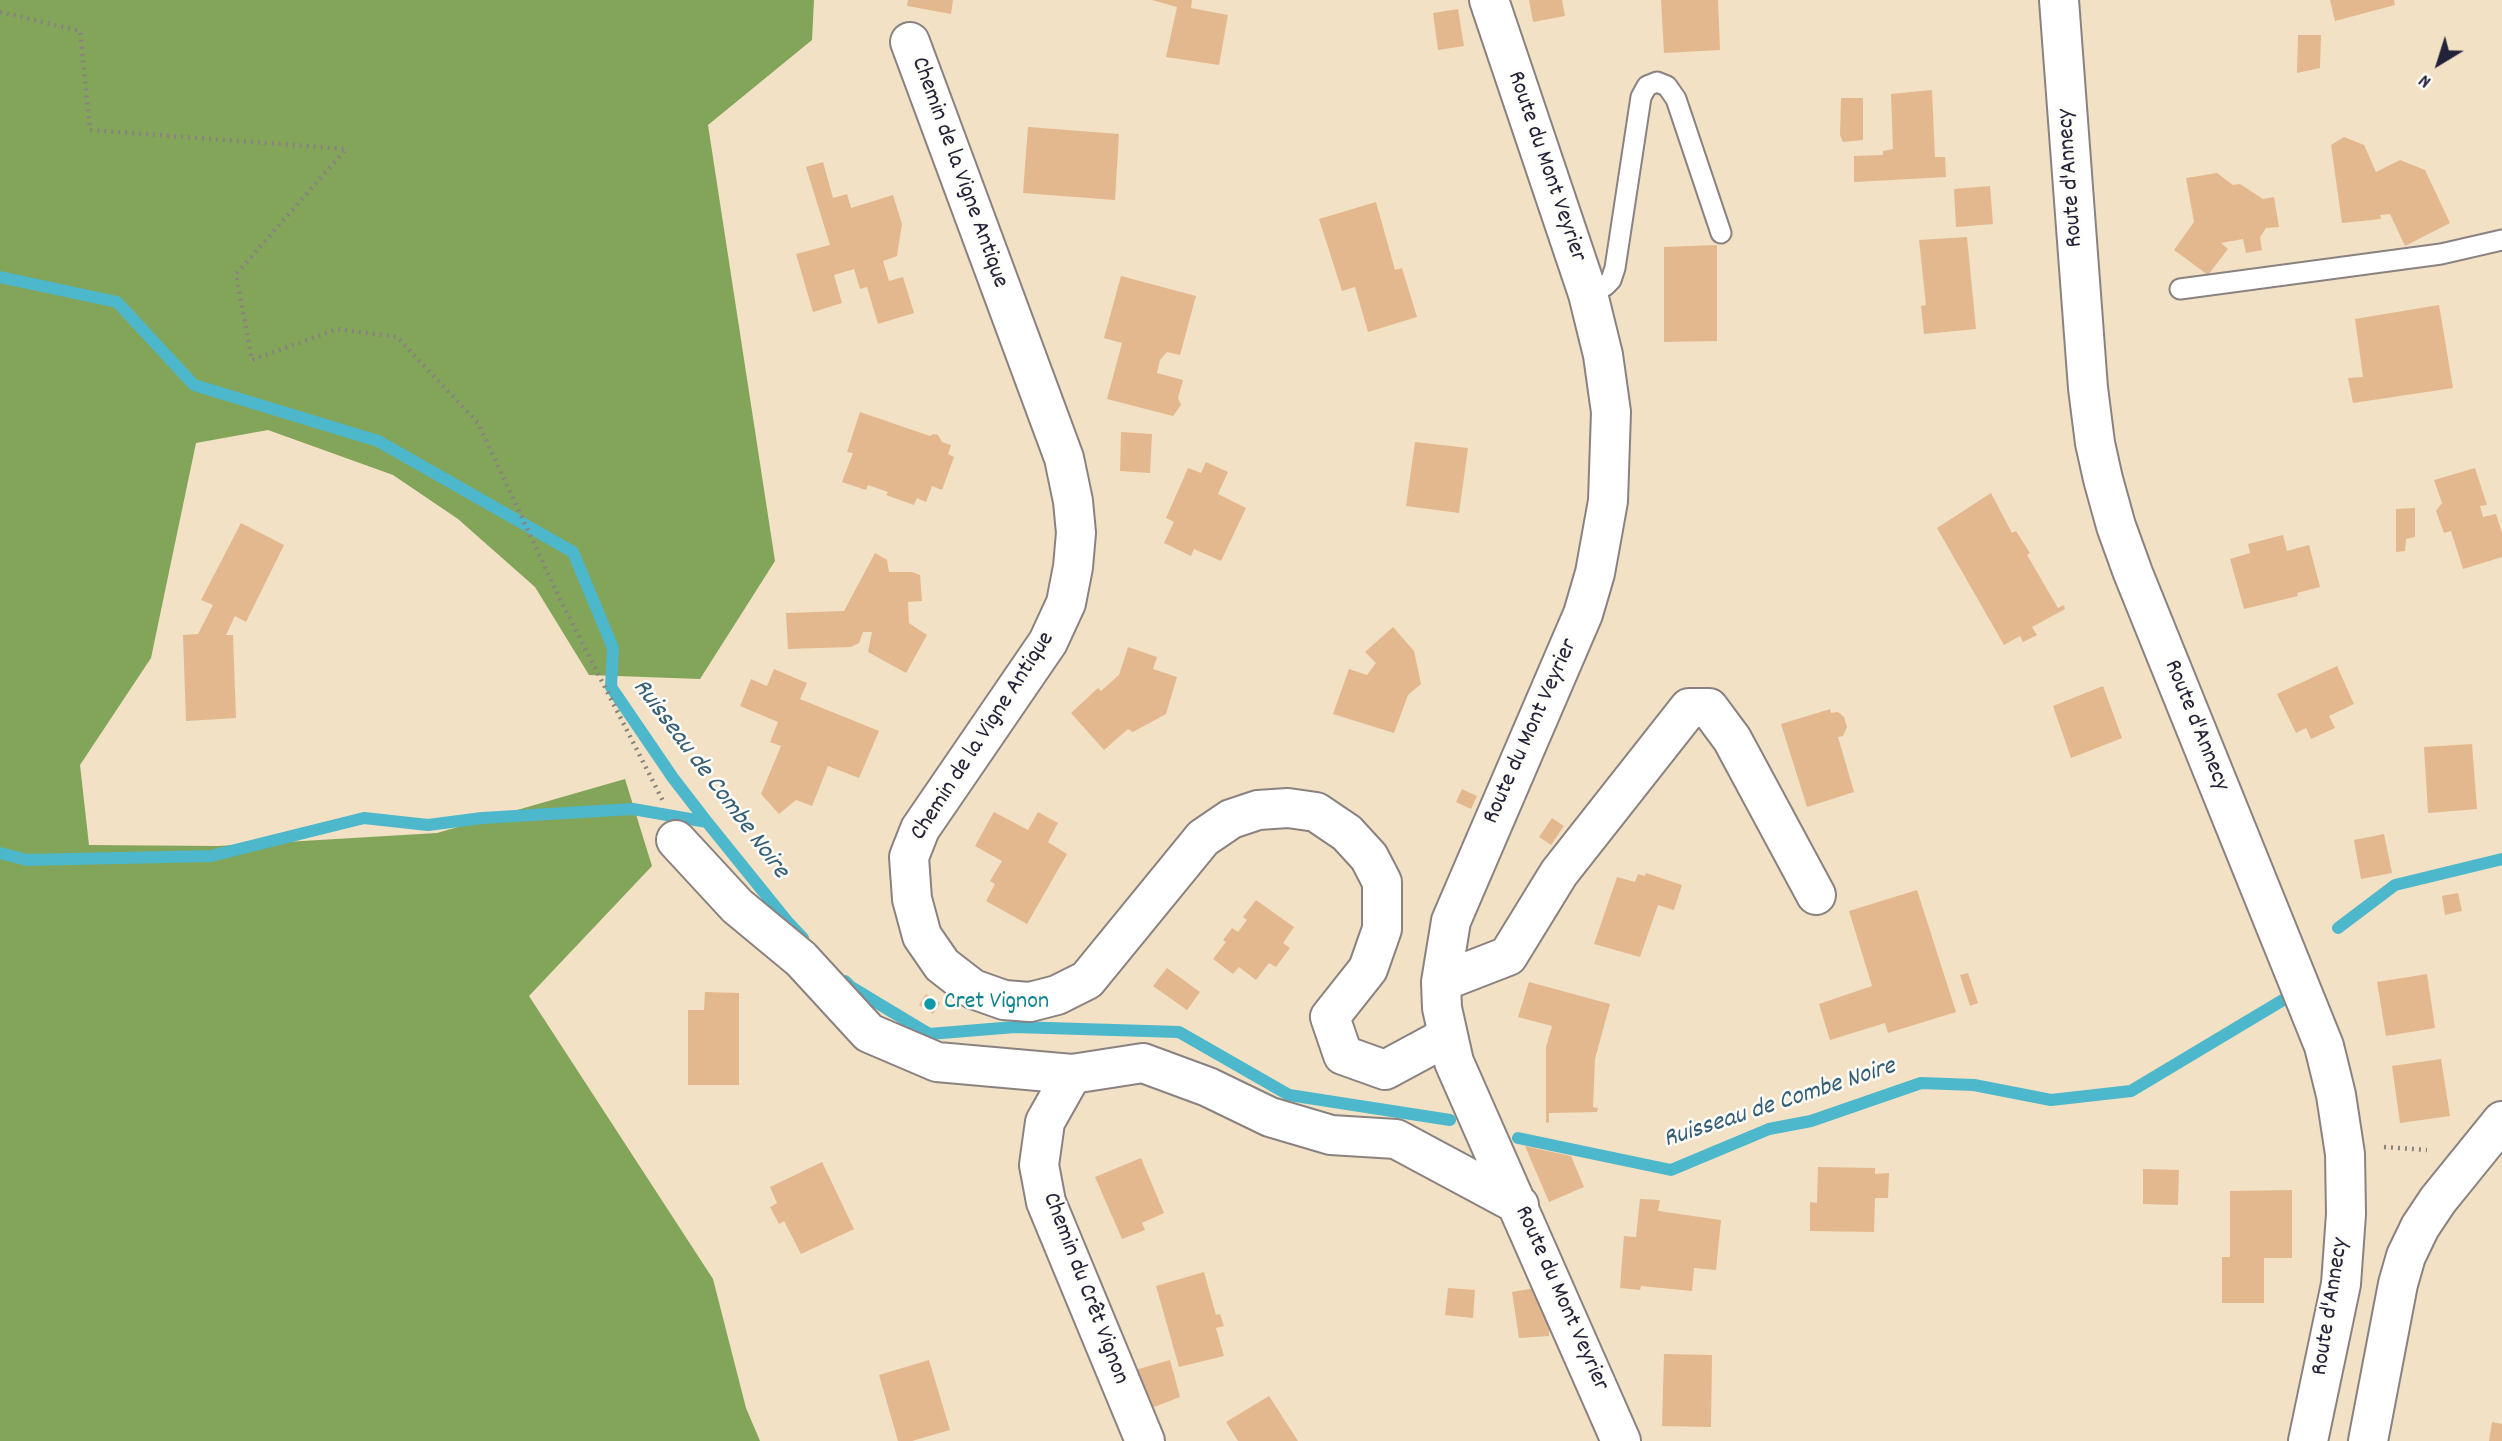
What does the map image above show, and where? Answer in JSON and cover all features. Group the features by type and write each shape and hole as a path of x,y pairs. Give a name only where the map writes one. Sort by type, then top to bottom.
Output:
{"street":[{"name":"Route du Mont Veyrier","path":"1489,0 1588,294 1603,355 1611,412 1608,501 1595,573 1583,614 1563,666 1503,797 1451,921 1441,982 1442,1008 1454,1062 1621,1441"},
{"name":"Route d'Annecy","path":"2059,0 2087,375 2095,443 2103,479 2133,573 2323,1045 2336,1095 2345,1154 2346,1214 2343,1261 2341,1284 2308,1441"},
{"name":"Chemin de la Vigne Antique","path":"910,42 1064,458 1076,533 1066,603 1048,642 920,829 909,857 912,899 922,936 942,965 973,989 1004,1000 1030,1002 1057,996 1087,981 1203,838 1231,819 1258,810 1288,808 1316,812 1347,833 1369,857 1382,882 1382,929 1368,969 1330,1017 1343,1055 1385,1070 1448,1036"},
{"path":"1441,982 1508,956 1559,873 1689,708 1709,708 1732,738 1816,895"},
{"path":"684,848 737,906 801,959 869,1033 937,1062 1072,1074 1143,1063 1208,1087 1282,1121 1331,1135 1396,1139 1518,1205"},
{"name":"Chemin du Crêt Vignon","path":"1072,1074 1045,1122 1038,1165 1046,1202 1145,1441"},
{"path":"2368,1441 2398,1284 2406,1256 2426,1218 2502,1121"}],"lane":[{"path":"1588,294 1605,286 1611,280 1615,268 1641,97 1647,86 1657,82 1667,86 1676,99 1721,233"},
{"path":"2180,289 2441,254 2502,240"}],"path":[{"path":"0,12 80,31 90,130 346,149 236,274 252,360 337,329 397,337 478,423 559,597 684,848"},
{"path":"2372,1146 2420,1149 2473,1158"}],"green space":[{"path":"0,0 814,0 812,40 708,125 775,561 700,679 589,675 535,587 458,519 393,475 268,430 196,443 151,658 80,765 89,845 218,846 437,833 625,779 652,866 529,996 713,1279 746,1408 760,1441 0,1441"}],"building":[{"path":"908,0 953,0 951,14 907,6"},
{"path":"1152,0 1192,0 1191,8 1228,15 1219,65 1166,57 1177,7"},
{"path":"1529,0 1562,0 1565,16 1533,22"},
{"path":"1661,0 1718,0 1720,50 1664,53"},
{"path":"2330,0 2394,0 2395,5 2335,21"},
{"path":"1458,9 1464,46 1438,50 1433,13"},
{"path":"2298,35 2321,35 2320,68 2297,73"},
{"path":"1932,90 1935,157 1945,157 1946,177 1854,182 1854,156 1883,155 1883,151 1893,149 1891,94"},
{"path":"1841,98 1863,98 1863,140 1843,142 1840,135"},
{"path":"1028,127 1119,134 1115,200 1023,193"},
{"path":"2344,137 2364,145 2376,172 2400,160 2425,170 2450,223 2405,246 2390,214 2380,215 2381,219 2342,223 2331,145"},
{"path":"823,162 833,198 847,194 851,208 893,195 902,224 897,256 883,261 889,281 903,277 914,313 878,324 867,287 860,289 854,269 834,275 842,303 813,312 796,254 830,245 806,167"},
{"path":"2217,173 2233,185 2240,184 2263,199 2274,197 2279,227 2266,228 2260,237 2262,250 2246,253 2243,239 2221,243 2228,249 2208,275 2174,250 2194,222 2186,178"},
{"path":"1990,186 1993,224 1956,227 1954,189"},
{"path":"1376,202 1395,270 1402,268 1417,317 1368,332 1355,287 1342,291 1319,219"},
{"path":"1967,237 1976,329 1924,334 1921,306 1926,305 1919,240"},
{"path":"1717,245 1717,341 1664,342 1664,247"},
{"path":"1121,276 1196,296 1180,355 1167,352 1160,360 1157,373 1183,380 1178,398 1181,405 1173,416 1107,399 1122,343 1104,338"},
{"path":"2439,305 2453,388 2353,403 2348,378 2363,377 2355,319"},
{"path":"860,412 930,436 938,435 942,442 951,445 948,454 954,457 942,490 932,486 926,502 917,498 914,505 868,485 866,490 842,482 853,453 847,452"},
{"path":"1121,432 1152,434 1150,473 1120,471"},
{"path":"1415,442 1468,448 1459,513 1406,506"},
{"path":"1206,462 1228,472 1218,494 1246,508 1221,561 1194,549 1191,556 1164,543 1174,522 1166,518 1188,468 1201,473"},
{"path":"2475,468 2487,505 2480,506 2483,517 2496,514 2502,533 2502,557 2463,569 2451,531 2444,533 2436,511 2442,503 2434,480"},
{"path":"1991,493 2012,533 2016,531 2030,553 2027,555 2058,608 2064,605 2065,609 2032,627 2037,635 2023,642 2020,636 2004,645 1937,528"},
{"path":"2415,508 2415,537 2406,539 2405,551 2396,552 2396,509"},
{"path":"241,523 284,545 246,622 235,616 226,635 233,635 236,718 186,721 183,635 198,634 213,605 201,600"},
{"path":"2283,535 2287,551 2309,545 2320,587 2297,593 2298,596 2244,609 2230,559 2250,553 2248,544"},
{"path":"875,553 887,560 889,572 912,572 920,575 922,601 908,602 909,623 927,635 906,673 868,652 872,632 863,632 859,643 851,647 788,649 786,613 844,611"},
{"path":"1393,627 1414,651 1421,684 1408,695 1394,733 1333,714 1349,669 1367,675 1376,663 1365,652"},
{"path":"1128,647 1157,657 1153,669 1177,677 1166,714 1133,732 1128,729 1104,750 1071,713 1098,688 1101,691 1119,675"},
{"path":"2337,666 2354,704 2329,716 2335,728 2311,739 2306,728 2296,733 2277,694"},
{"path":"774,669 807,683 800,699 879,731 859,778 828,766 812,806 796,800 779,814 761,794 781,746 770,742 778,722 740,706 751,679 767,686"},
{"path":"2103,686 2122,738 2071,758 2053,706"},
{"path":"1830,709 1831,713 1838,712 1844,717 1847,727 1843,736 1838,737 1854,792 1807,807 1781,724"},
{"path":"2472,744 2477,809 2428,813 2424,747"},
{"path":"1462,789 1477,796 1471,809 1456,802"},
{"path":"994,812 1028,830 1038,812 1058,823 1048,842 1067,854 1027,924 986,901 995,884 990,881 1002,861 975,846"},
{"path":"1552,818 1564,826 1551,845 1539,837"},
{"path":"2384,834 2392,873 2361,879 2354,840"},
{"path":"1646,873 1682,885 1674,910 1658,905 1640,957 1594,944 1617,877 1635,882 1638,874 1645,876"},
{"path":"1917,890 1956,1012 1888,1033 1885,1023 1830,1040 1819,1004 1872,986 1849,911"},
{"path":"2458,893 2462,911 2445,915 2442,896"},
{"path":"1256,900 1294,927 1283,943 1290,948 1276,967 1269,963 1256,980 1239,967 1233,974 1213,959 1226,942 1223,940 1232,928 1238,932 1247,920 1243,917"},
{"path":"1167,968 1200,992 1187,1010 1153,986"},
{"path":"1968,973 1978,1003 1970,1006 1960,975"},
{"path":"2427,974 2435,1028 2386,1036 2377,982"},
{"path":"1529,982 1610,1004 1595,1059 1593,1107 1598,1108 1597,1112 1549,1113 1549,1123 1546,1122 1546,1047 1552,1026 1518,1017"},
{"path":"705,992 739,993 739,1085 688,1085 688,1010 704,1010"},
{"name":"Cret Vignon","path":"926,994 940,1003 933,1014 919,1005"},
{"path":"2441,1059 2450,1116 2400,1123 2392,1066"},
{"path":"1525,1146 1571,1156 1584,1187 1549,1202"},
{"path":"1141,1158 1164,1213 1142,1223 1145,1230 1122,1239 1095,1177"},
{"path":"822,1162 854,1229 801,1254 784,1221 779,1224 770,1207 777,1203 770,1187"},
{"path":"1818,1167 1875,1168 1875,1174 1889,1173 1888,1198 1875,1198 1874,1232 1810,1231 1810,1202 1817,1203"},
{"path":"2143,1169 2179,1170 2178,1205 2143,1204"},
{"path":"2292,1190 2292,1258 2264,1258 2264,1303 2222,1303 2222,1257 2230,1257 2230,1191"},
{"path":"1640,1199 1660,1200 1658,1211 1721,1220 1716,1270 1694,1268 1692,1291 1641,1286 1640,1290 1620,1288 1624,1236 1636,1237"},
{"path":"1204,1272 1216,1315 1220,1314 1224,1326 1216,1328 1224,1356 1179,1367 1156,1286"},
{"path":"1448,1288 1475,1290 1473,1318 1445,1315"},
{"path":"1535,1288 1549,1324 1549,1336 1519,1338 1512,1292"},
{"path":"1664,1354 1712,1355 1711,1427 1662,1426"},
{"path":"929,1360 950,1430 912,1441 898,1441 879,1375"},
{"path":"1170,1360 1180,1397 1149,1409 1135,1370"},
{"path":"1269,1396 1298,1441 1238,1441 1226,1422"},
{"path":"2492,1422 2502,1424 2502,1441 2489,1441"}],"waterway":[{"name":"Ruisseau de Combe Noire","path":"0,277 117,302 194,385 378,441 573,552 613,648 611,687 673,778 803,938"},
{"path":"0,853 27,860 211,856 364,818 428,825 482,818 633,809 707,822"},
{"name":"Ruisseau de Combe Noire","path":"2338,928 2395,885 2502,859"},
{"name":"Ruisseau de Combe Noire","path":"845,981 929,1034 1015,1027 1179,1032 1289,1095 1450,1120"},
{"name":"Ruisseau de Combe Noire","path":"1518,1138 1671,1170 1769,1129 1811,1121 1921,1083 1974,1085 2051,1100 2131,1091 2283,1000"}],"place":[{"name":"Cret Vignon","path":"930,1004"}]}
